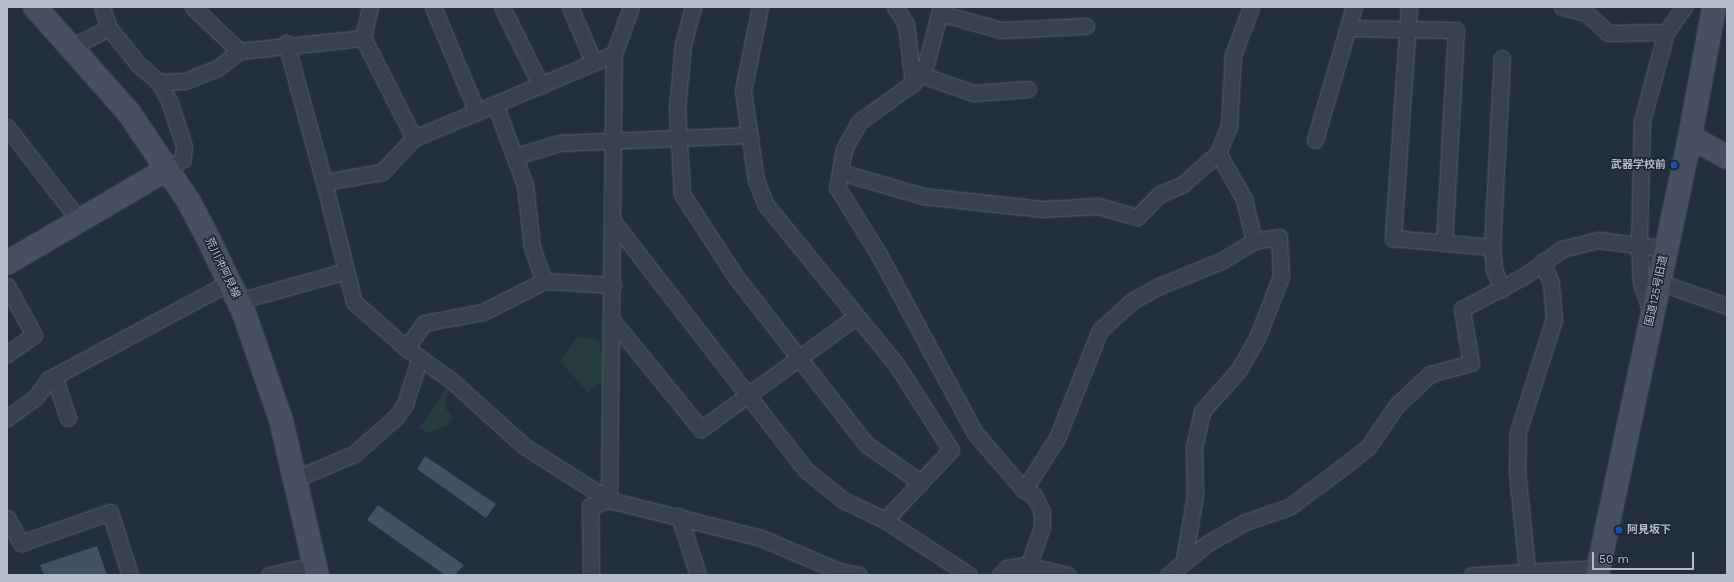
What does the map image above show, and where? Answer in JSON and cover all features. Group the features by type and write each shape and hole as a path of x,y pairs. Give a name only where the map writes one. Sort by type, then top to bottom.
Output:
{"street":[{"name":"荒川沖阿見線","path":"35,7 73,46 129,113 189,202 234,292 265,370 297,478 316,570"},
{"path":"193,7 239,51"},
{"path":"370,7 363,38 414,138"},
{"path":"432,7 477,112"},
{"path":"502,7 541,86"},
{"path":"570,7 593,61"},
{"path":"610,500 612,320 615,224 611,140 614,54 631,7"},
{"path":"693,7 683,45 679,136 682,194 703,231 867,445 920,482"},
{"path":"760,7 743,91 748,135 756,180 766,205 855,317 896,364 951,450 885,520"},
{"path":"894,7 906,24 916,78"},
{"path":"840,172 923,196 1043,209 1098,206 1138,217 1160,194 1183,184 1218,153 1229,126 1234,55 1251,7"},
{"path":"1314,140 1350,28 1354,7"},
{"path":"1409,7 1401,95 1393,238 1492,247"},
{"path":"1562,7 1586,13 1608,33 1666,32"},
{"path":"1652,316 1641,283 1639,243 1642,121 1666,32 1684,7"},
{"name":"国道125号旧道","path":"1598,572 1690,137 1714,7"},
{"path":"1026,570 1042,520 1034,495 1024,490 975,433 878,253 837,187 844,149 859,122 916,78 934,43 940,10 1001,30 1086,26"},
{"path":"7,263 183,160 184,147 170,103 159,82 138,64 107,14 73,46"},
{"path":"1350,28 1456,30 1444,242"},
{"path":"159,82 185,81 219,67 239,51 286,44 363,38"},
{"path":"286,44 324,182 354,302 406,348 452,381 524,446 610,500 679,516 762,538 839,571 859,575"},
{"path":"324,182 382,172 414,138 541,86 593,61 614,54"},
{"path":"1502,58 1492,247 1494,270 1502,288"},
{"path":"916,78 973,93 1028,89"},
{"path":"495,104 516,156 525,185 532,247 544,281"},
{"path":"7,127 13,145 79,220"},
{"path":"516,156 559,143 679,136 748,135"},
{"path":"1690,137 1727,157"},
{"path":"1218,153 1244,199 1254,241"},
{"path":"615,224 747,398 806,470 843,500 885,520 969,575"},
{"path":"1024,490 1057,438 1100,330 1132,302 1221,261 1254,241 1279,237 1281,276 1257,338 1238,371 1202,411 1194,447 1195,495 1184,560"},
{"path":"1168,575 1184,560 1245,522 1290,507 1368,447 1413,388 1430,374 1471,363 1462,309 1502,288 1562,249 1599,240 1639,243 1666,249"},
{"path":"1527,570 1517,472 1518,432 1554,319 1551,284 1542,262"},
{"path":"7,418 35,398 54,376 234,292 346,272"},
{"path":"406,348 424,323 483,312 544,281 613,285"},
{"path":"1659,282 1727,306"},
{"path":"7,286 34,335 7,354"},
{"path":"612,320 701,429 747,398 855,317"},
{"path":"297,478 354,454 396,417 405,404 420,357"},
{"path":"54,376 68,418"},
{"path":"591,575 590,506 610,500"},
{"path":"7,518 21,543 110,512 130,575"},
{"path":"679,516 698,575"},
{"path":"1000,575 1007,568 1068,575"},
{"path":"269,575 316,570"},
{"path":"1472,575 1527,570 1598,572"}],"green space":[{"path":"578,337 599,340 605,379 588,393 560,361"},
{"path":"449,384 445,407 453,419 447,426 427,433 419,428"}],"building":[{"path":"425,456 496,504 486,518 417,469"},
{"path":"378,505 464,565 455,575 445,575 367,520"},
{"path":"97,546 107,575 44,575 40,565"}],"place":[{"name":"武器学校前","path":"1674,165"},
{"name":"阿見坂下","path":"1619,530"}]}
